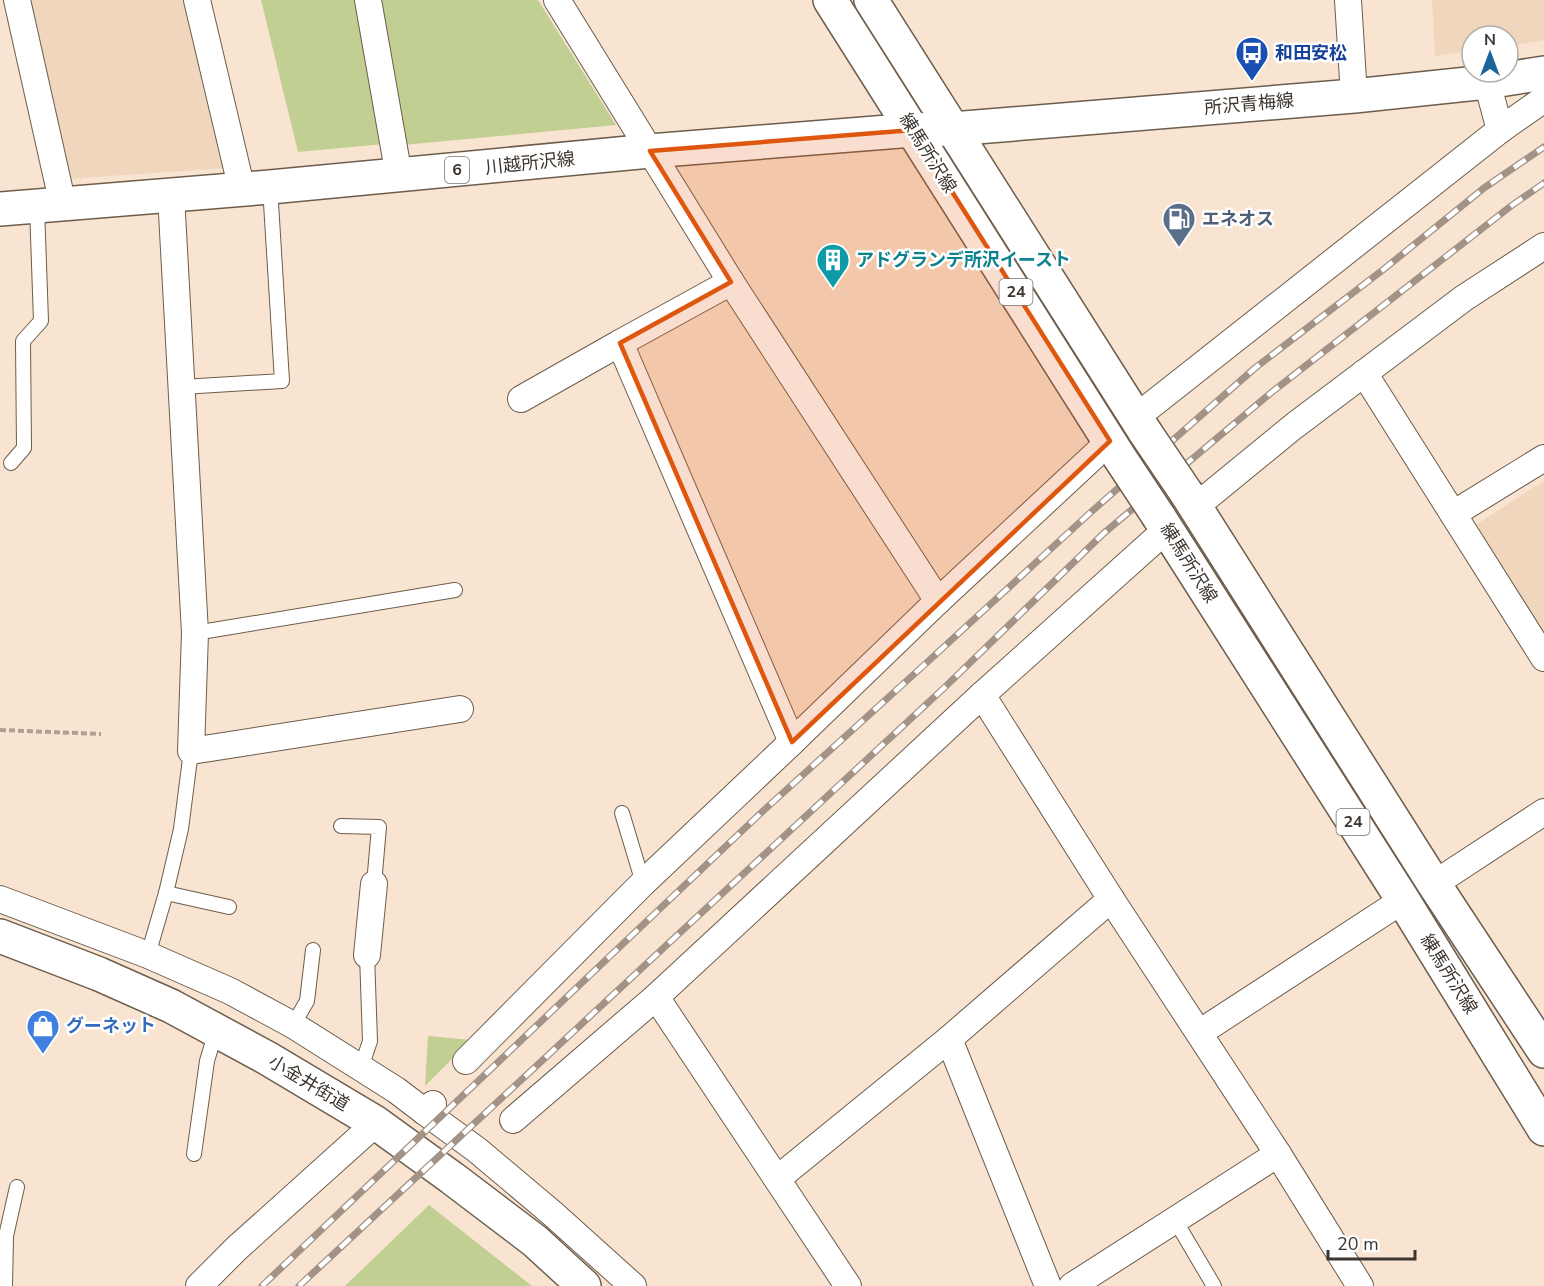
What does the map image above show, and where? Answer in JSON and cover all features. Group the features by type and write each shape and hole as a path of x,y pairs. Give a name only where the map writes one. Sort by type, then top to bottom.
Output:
{"main road":[{"name":"練馬所沢線","path":"830,0 1403,900 1544,1129"},
{"name":"練馬所沢線","path":"871,0 1140,425 1191,501 1434,884 1544,1051"},
{"name":"所沢青梅線","path":"1520,77 1544,73"},
{"name":"所沢青梅線","path":"952,129 1354,96 1468,84"},
{"name":"川越所沢線","path":"0,209 399,176 650,151 913,130 952,129"},
{"name":"小金井街道","path":"0,936 99,974 171,1006 267,1058 376,1123 535,1241 584,1286"}],"street":[{"path":"17,0 50,206"},
{"path":"197,0 256,188"},
{"path":"368,0 399,176"},
{"path":"557,0 731,282 938,601"},
{"path":"1348,0 1354,96"},
{"path":"1488,84 1500,130"},
{"path":"1140,425 1500,130 1544,99"},
{"path":"171,195 195,633 191,751 460,709"},
{"path":"1191,501 1464,298 1544,246"},
{"path":"521,399 731,282"},
{"path":"620,343 792,742"},
{"path":"1364,373 1544,658"},
{"path":"466,1061 643,883 938,601 1114,448"},
{"path":"1453,514 1544,458"},
{"path":"513,1120 656,997 982,695 1163,523"},
{"path":"982,695 1111,899 1278,1154 1360,1286"},
{"path":"1434,884 1544,812"},
{"path":"367,955 374,884"},
{"path":"0,899 148,955 230,991 293,1025 396,1090 429,1108 483,1146 553,1214 633,1286"},
{"path":"777,1179 949,1040 1111,899"},
{"path":"1199,1033 1403,900"},
{"path":"656,997 848,1286"},
{"path":"949,1040 1048,1286"},
{"path":"199,1286 237,1248 376,1123"},
{"path":"1072,1286 1278,1154"}],"lane":[{"path":"182,387 282,381 256,188"},
{"path":"11,463 24,448 23,341 41,321 50,206"},
{"path":"195,633 455,590"},
{"path":"148,955 181,829 191,751"},
{"path":"622,813 643,883"},
{"path":"341,826 379,827 374,884"},
{"path":"166,892 229,907"},
{"path":"293,1025 307,1001 313,950"},
{"path":"361,1068 370,1041 367,955"},
{"path":"194,1154 207,1061 216,1031"},
{"path":"5,1286 3,1235 17,1187"},
{"path":"1175,1220 1214,1286"}],"path":[{"path":"0,730 101,734"}],"highlighted area":[{"path":"913,130 1110,441 792,742 620,343 731,282 650,151"}],"shaded area":[{"path":"28,0 186,0 226,168 65,179"},
{"path":"1432,0 1544,0 1544,40 1520,44 1520,24 1460,24 1460,53 1435,56"},
{"path":"1544,481 1544,631 1474,526"}],"green space":[{"path":"261,0 360,0 384,144 298,152"},
{"path":"377,0 538,0 616,125 403,145"},
{"path":"428,1036 471,1040 425,1086"},
{"path":"429,1205 532,1286 345,1286"}],"railway":[{"path":"262,1286 763,811 1091,512 1255,368 1384,269 1484,188 1544,147"},
{"path":"299,1286 945,687 1104,533 1272,392 1511,206 1544,183"}],"place":[{"name":"和田安松","path":"1252,82"},
{"name":"エネオス","path":"1179,248"},
{"name":"アドグランデ所沢イースト","path":"833,289"},
{"name":"グーネット","path":"43,1055"}]}
